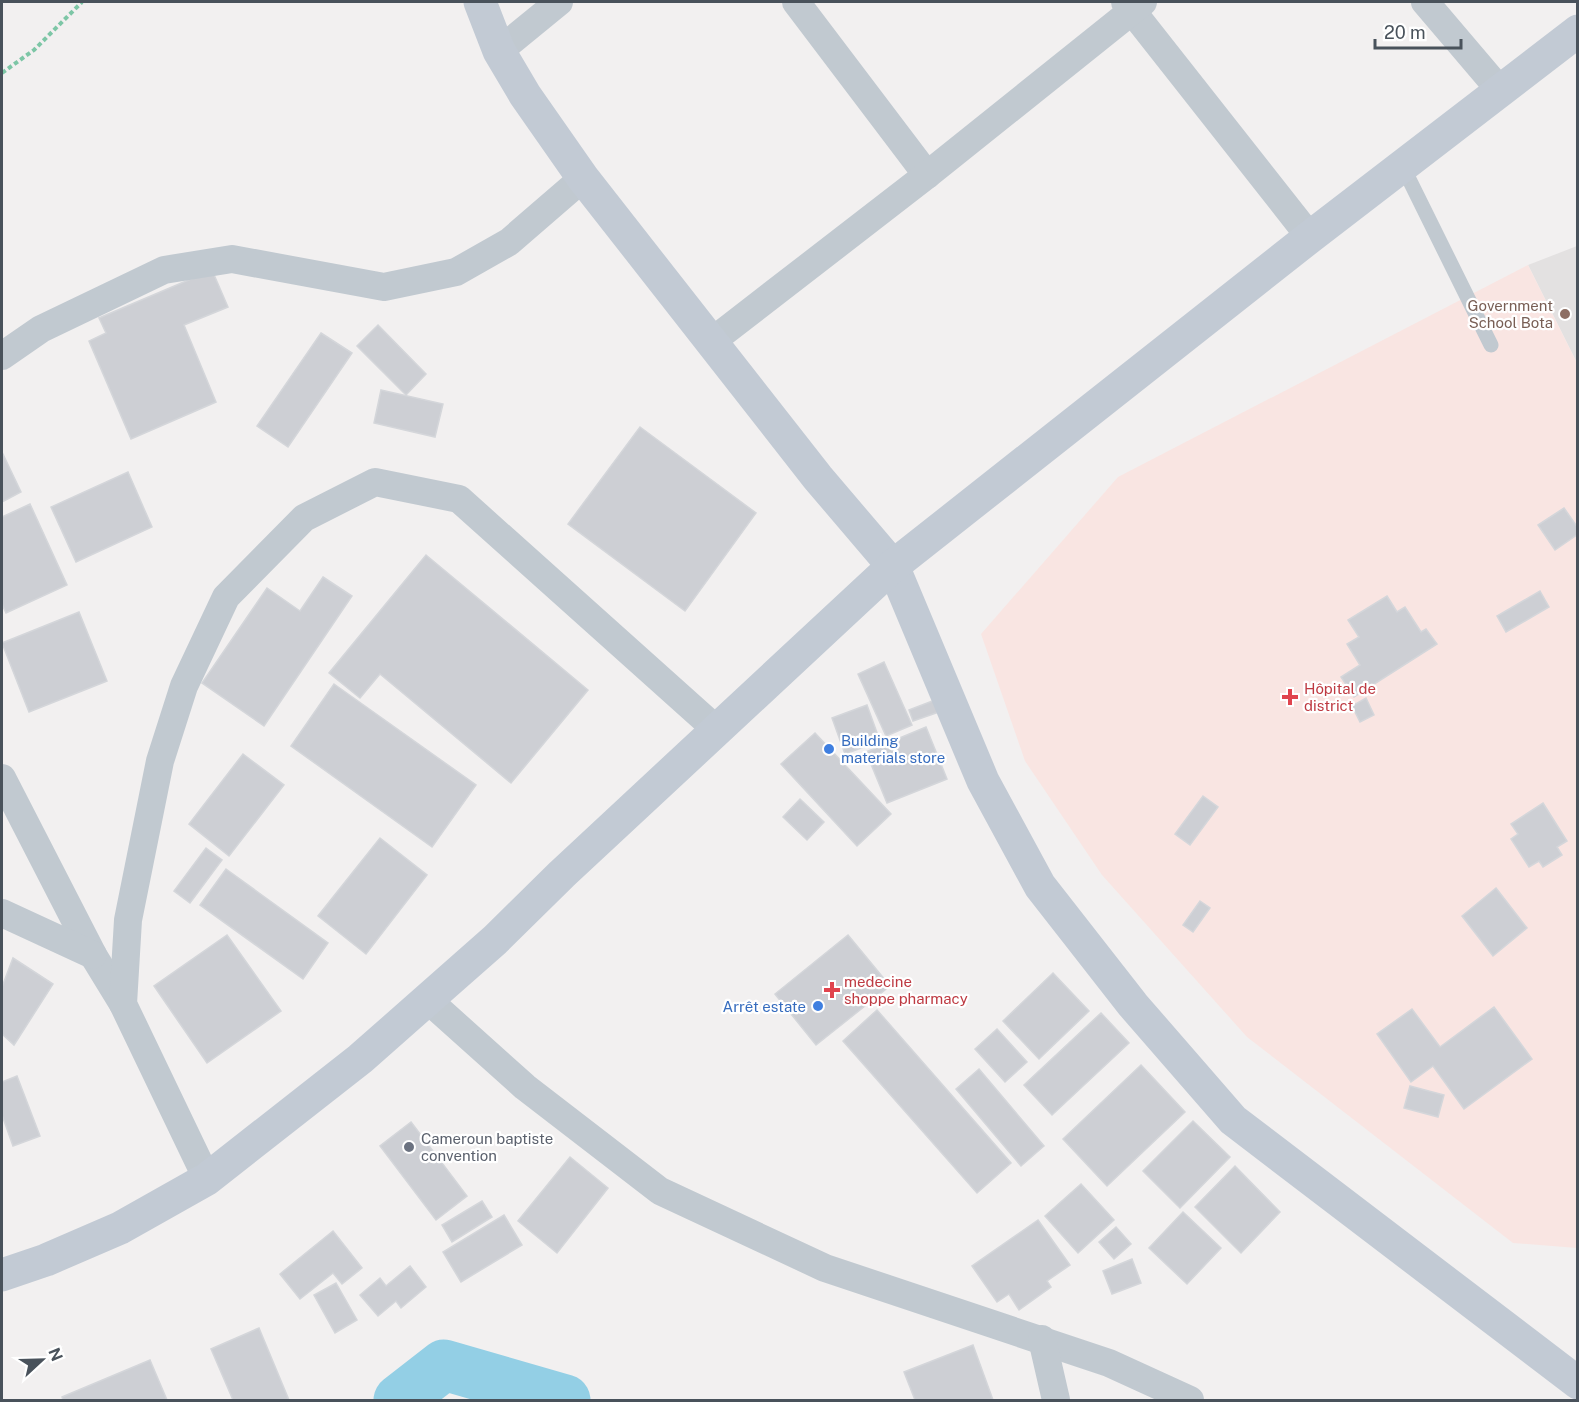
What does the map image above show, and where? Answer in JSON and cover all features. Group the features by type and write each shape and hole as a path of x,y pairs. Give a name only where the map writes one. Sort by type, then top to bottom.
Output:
{"street":[{"path":"480,2 499,51 525,95 583,178 818,478 893,566 983,781 1017,844 1040,886 1133,1005 1233,1120 1578,1383"},
{"path":"499,51 559,2"},
{"path":"796,2 927,175"},
{"path":"1425,2 1499,89"},
{"path":"711,342 927,175 1134,4 1310,237"},
{"path":"2,1275 46,1260 120,1228 207,1179 360,1059 428,1000 893,566 1499,89 1578,31"},
{"path":"2,356 41,329 164,270 231,259 384,287 456,272 509,242 583,178"},
{"path":"123,1004 128,920 160,761 184,686 226,597 304,518 375,482 459,499 718,731"},
{"path":"2,778 93,955 123,1004 207,1179"},
{"path":"2,913 93,955"},
{"path":"428,1000 525,1087 660,1191 825,1268 1109,1363 1190,1401"},
{"path":"1042,1339 1056,1401"}],"lane":[{"path":"1402,165 1491,345"}],"path":[{"path":"2,73 34,50 82,2"}],"shaded area":[{"name":"Government School Bota","path":"1577,246 1577,363 1528,265"},
{"name":"Hôpital de district","path":"1528,265 1577,363 1577,1248 1513,1243 1247,1037 1102,875 1025,761 981,634 1118,477"}],"building":[{"path":"212,270 228,307 184,325 216,402 131,439 89,341 106,333 99,318"},
{"path":"378,325 426,374 406,395 357,346"},
{"path":"321,333 352,353 288,447 257,426"},
{"path":"381,390 443,404 435,437 374,423"},
{"path":"640,427 756,513 685,611 568,524"},
{"path":"2,452 21,492 2,502"},
{"path":"128,472 152,527 76,562 51,507"},
{"path":"30,504 67,585 6,613 2,604 2,517"},
{"path":"1564,508 1578,528 1578,534 1555,550 1538,525"},
{"path":"426,555 588,690 511,783 380,674 360,698 329,673"},
{"path":"323,577 352,596 264,726 202,683 267,588 300,611"},
{"path":"1540,591 1549,607 1506,632 1497,616"},
{"path":"1387,596 1397,612 1405,607 1421,632 1426,629 1437,644 1354,697 1341,677 1360,665 1347,644 1359,637 1348,620"},
{"path":"79,612 107,681 29,712 2,643"},
{"path":"884,662 912,725 886,736 858,674"},
{"path":"334,684 476,785 432,847 291,746"},
{"path":"1366,698 1374,715 1360,722 1352,706"},
{"path":"935,700 939,712 913,721 909,710"},
{"path":"867,705 880,741 845,754 832,718"},
{"path":"926,727 947,779 887,803 866,752"},
{"path":"815,733 891,814 857,846 781,764"},
{"path":"243,754 284,785 229,856 189,824"},
{"path":"1203,796 1218,807 1190,845 1175,834"},
{"path":"800,799 824,822 807,840 783,817"},
{"path":"1543,803 1567,841 1557,847 1562,855 1543,867 1539,861 1529,867 1511,839 1518,834 1511,824"},
{"path":"380,838 427,875 366,954 318,916"},
{"path":"206,848 222,860 190,903 174,891"},
{"path":"226,869 328,943 303,979 200,905"},
{"path":"1496,888 1527,928 1493,956 1462,916"},
{"path":"1200,901 1210,908 1193,932 1183,925"},
{"path":"227,935 281,1011 207,1063 154,986"},
{"name":"medecine shoppe pharmacy","path":"848,935 890,986 816,1045 775,994"},
{"path":"13,958 53,984 14,1045 2,1034 2,987"},
{"path":"1053,973 1089,1011 1039,1059 1003,1021"},
{"path":"1494,1007 1532,1059 1464,1109 1433,1066 1411,1082 1377,1034 1412,1009 1440,1047"},
{"path":"877,1010 1011,1163 977,1193 843,1041"},
{"path":"1101,1013 1129,1043 1052,1115 1024,1085"},
{"path":"997,1029 1027,1062 1005,1082 975,1049"},
{"path":"1141,1065 1185,1112 1107,1186 1063,1139"},
{"path":"979,1069 1044,1146 1021,1166 956,1089"},
{"path":"17,1076 40,1136 13,1146 2,1115 2,1082"},
{"path":"1410,1086 1444,1095 1438,1117 1404,1108"},
{"path":"1193,1121 1230,1157 1180,1208 1143,1171"},
{"path":"411,1122 467,1196 436,1220 380,1146"},
{"path":"570,1157 608,1188 557,1253 518,1221"},
{"path":"1235,1166 1280,1212 1241,1253 1195,1207"},
{"path":"1081,1184 1114,1220 1078,1253 1045,1216"},
{"path":"482,1201 492,1217 452,1242 442,1225"},
{"path":"1183,1212 1221,1248 1187,1284 1149,1248"},
{"path":"504,1215 522,1245 461,1282 443,1252"},
{"path":"1038,1220 1070,1265 1047,1281 1051,1287 1019,1310 1009,1294 997,1302 972,1266"},
{"path":"1116,1227 1131,1244 1114,1259 1099,1242"},
{"path":"333,1231 362,1268 342,1284 333,1273 300,1299 280,1274"},
{"path":"1132,1259 1141,1283 1112,1294 1103,1271"},
{"path":"410,1266 426,1287 401,1308 396,1301 378,1316 360,1295 380,1278 386,1286"},
{"path":"336,1283 357,1320 335,1333 314,1295"},
{"path":"259,1328 289,1400 233,1400 211,1349"},
{"path":"973,1345 993,1400 915,1400 904,1372"},
{"path":"150,1360 167,1400 63,1400 62,1397"}],"waterway":[{"path":"399,1400 444,1365 565,1400"}],"place":[{"name":"Government School Bota","path":"1565,314"},
{"name":"Hôpital de district","path":"1290,697"},
{"name":"Building materials store","path":"829,749"},
{"name":"medecine shoppe pharmacy","path":"832,990"},
{"name":"Arrêt estate","path":"818,1006"},
{"name":"Cameroun baptiste convention","path":"409,1147"}]}
